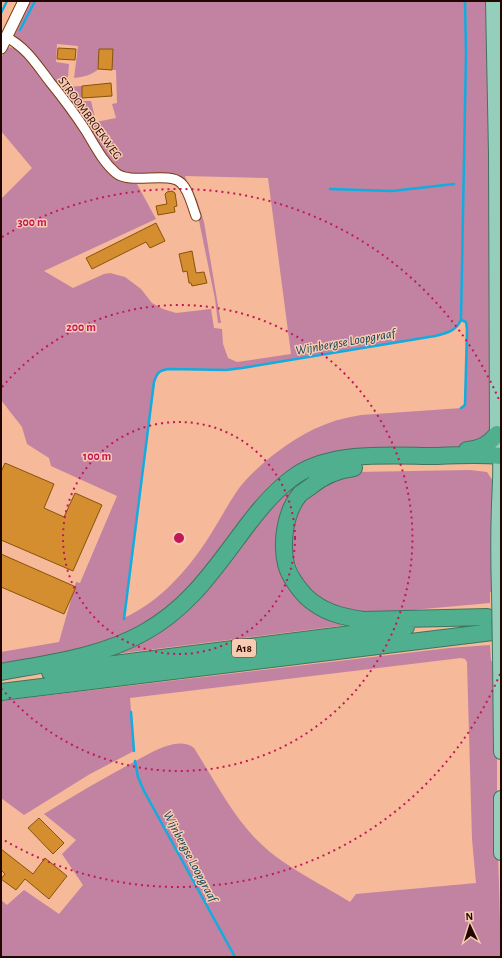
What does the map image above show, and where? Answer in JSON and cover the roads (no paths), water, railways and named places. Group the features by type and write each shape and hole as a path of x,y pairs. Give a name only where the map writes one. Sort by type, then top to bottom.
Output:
{"highway":[{"path":"439,456 453,450 477,449 491,442 497,434"},
{"path":"1,672 100,652 143,633 161,622 186,601 205,582 264,504 279,489 304,471 327,462 376,456 439,456 500,460"},
{"name":"A18","path":"494,616 363,620 343,617 324,609 313,602 295,584 286,565 284,541 291,509 300,494 322,477 342,469 366,466 500,460"},
{"name":"A18","path":"1,678 494,616"},
{"name":"A18","path":"1,692 501,631"}],"main road":[{"path":"493,1 496,154 497,434 500,460 499,591 501,752"},
{"path":"501,798 501,853"}],"street":[{"path":"1,48 24,1"},
{"name":"STROOMBROEKWEG","path":"6,37 16,42 30,55 76,115 106,164 117,175 130,178 171,179 180,182 186,189 196,216"}],"waterway":[{"path":"1,13 7,1"},
{"path":"20,30 35,1"},
{"name":"Wijnbergse Loopgraaf","path":"124,619 154,382 159,372 169,369 226,370 242,368 435,336 447,333 459,324 461,320 466,54 465,1"},
{"path":"330,189 392,191 454,184"},
{"path":"461,320 466,322 467,329 465,405 461,408"},
{"name":"Wijnbergse Loopgraaf","path":"131,712 134,751"},
{"name":"Wijnbergse Loopgraaf","path":"135,761 138,777 144,791 235,957"}]}
